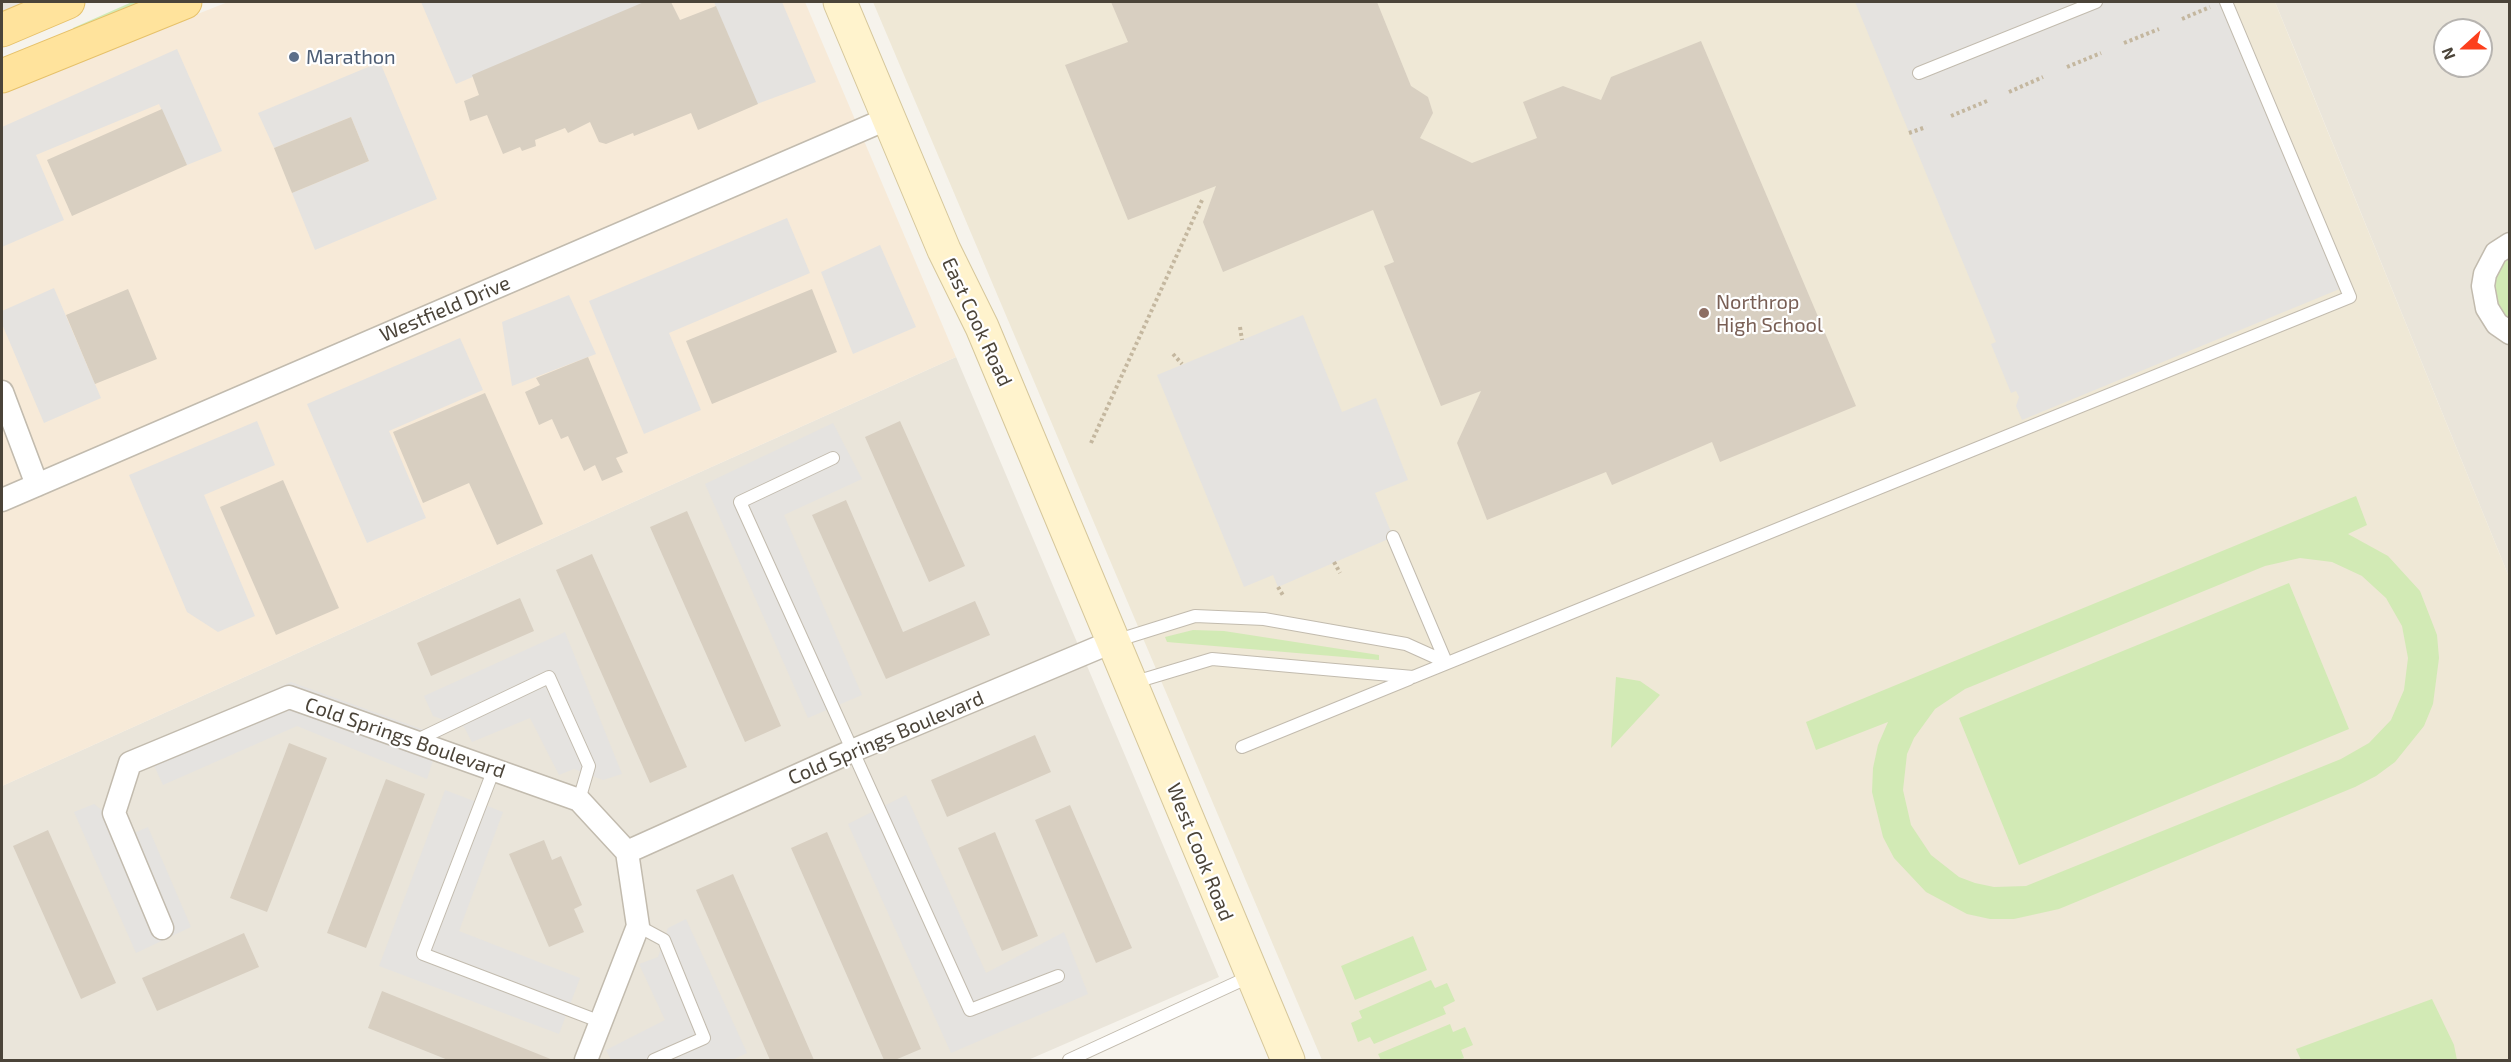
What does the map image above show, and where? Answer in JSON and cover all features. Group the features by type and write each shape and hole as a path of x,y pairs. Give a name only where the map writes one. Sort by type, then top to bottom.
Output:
{"main road":[{"path":"2,30 68,2"},
{"path":"2,75 186,2"},
{"name":"East Cook Road","path":"840,2 944,250 982,327 1114,642"},
{"name":"West Cook Road","path":"1114,642 1251,976 1288,1060"}],"street":[{"name":"Westfield Drive","path":"2,500 889,118"},
{"path":"2510,244 2496,253 2485,274 2483,286 2487,308 2497,324 2510,333"},
{"path":"2,392 37,485"},
{"name":"Cold Springs Boulevard","path":"162,928 114,813 130,763 289,697 579,800 627,852 852,751 1114,642"},
{"path":"586,1060 639,926 627,852"}],"lane":[{"path":"1919,73 2096,2"},
{"path":"1242,747 1446,662 1870,494 2350,297 2221,3"},
{"path":"833,458 740,502 970,1010 1058,976"},
{"path":"1393,537 1446,662"},
{"path":"1114,642 1195,616 1264,619 1406,644 1446,662"},
{"path":"1130,683 1212,659 1413,677"},
{"path":"414,741 549,677 589,766 579,800"},
{"path":"494,769 423,954 601,1022"},
{"path":"639,926 664,940 704,1038 654,1060"},
{"path":"1069,1060 1251,976"}],"path":[{"path":"2182,19 2221,3"},
{"path":"2124,44 2159,28"},
{"path":"2067,67 2101,53"},
{"path":"2009,92 2043,77"},
{"path":"1952,116 1987,101"},
{"path":"1909,133 1926,127"},
{"path":"1091,443 1203,198"},
{"path":"1240,327 1242,340"},
{"path":"1173,354 1182,364"},
{"path":"1334,562 1340,573"},
{"path":"1278,586 1284,597"}],"shaded area":[{"path":"2,2 29,2 2,14"},
{"path":"228,2 805,2 956,357 2,786 2,91"},
{"path":"421,2 650,2 456,84"},
{"path":"714,2 782,2 816,82 757,104"},
{"name":"Northrop High School","path":"873,2 2275,2 2509,577 2509,1060 1322,1060"},
{"path":"1855,2 2226,2 2342,288 2022,420 2016,406 2019,397 2016,391 2011,393 1991,344 1996,342"},
{"path":"2275,2 2509,2 2509,577"},
{"path":"177,49 222,151 187,165 159,104 36,155 64,220 2,247 2,127"},
{"path":"380,62 437,199 315,250 292,193 369,161 351,117 274,148 258,113"},
{"path":"787,218 810,273 669,333 701,410 644,434 589,301"},
{"path":"880,245 916,327 853,354 821,272"},
{"path":"54,288 101,398 44,423 2,324 2,311"},
{"path":"569,295 596,354 512,386 502,322"},
{"path":"1303,315 1342,412 1376,398 1408,480 1375,493 1393,537 1278,587 1273,575 1244,587 1157,375"},
{"path":"460,338 483,390 389,431 426,518 367,543 307,404"},
{"path":"956,357 1219,977 1028,1060 2,1060 2,786"},
{"path":"257,421 275,465 204,495 255,616 218,632 187,612 129,475"},
{"path":"833,423 862,479 784,515 862,695 808,718 705,484"},
{"path":"565,632 622,774 603,780 574,769 559,775 530,718 472,742 464,727 433,716 424,696"},
{"path":"291,682 441,736 427,779 297,726 163,785 145,746"},
{"path":"445,790 503,812 459,931 580,978 559,1034 379,966"},
{"path":"906,795 986,973 1064,932 1088,994 951,1053 848,824"},
{"path":"94,804 132,834 148,827 191,927 136,953 74,812"},
{"path":"686,919 747,1053 732,1060 611,1060 606,1050 665,1020 639,964 658,957 668,928"}],"green space":[{"path":"132,2 143,2 74,31 73,28"},
{"path":"2509,255 2509,323 2502,316 2492,290 2497,271"},
{"path":"2356,496 2367,525 2348,534 2388,556 2420,591 2437,635 2439,658 2433,704 2424,726 2395,762 2376,776 2355,787 2059,909 2014,919 1990,919 1967,914 1926,892 1894,858 1883,837 1872,792 1873,768 1878,745 1888,722 1816,750 1806,722","holes":["2300,558 2332,562 2362,576 2386,598 2402,626 2408,658 2404,690 2391,720 2369,743 2341,759 2026,886 1994,887 1975,883 1959,877 1931,855 1911,825 1903,790 1907,754 1914,738 1935,709 1965,689 2265,566"]},
{"path":"2289,583 2349,729 2019,865 1959,718"},
{"path":"1193,630 1224,631 1379,655 1379,660 1167,642 1165,637"},
{"path":"1616,677 1640,681 1660,695 1611,748"},
{"path":"1413,936 1427,970 1355,1000 1341,966"},
{"path":"1431,980 1435,988 1447,983 1455,1001 1443,1007 1446,1014 1374,1044 1370,1037 1358,1042 1351,1023 1362,1018 1359,1011"},
{"path":"2432,999 2454,1045 2457,1060 2301,1060 2296,1049"},
{"path":"1450,1024 1453,1032 1465,1027 1473,1045 1461,1050 1464,1058 1458,1060 1381,1060 1378,1054"}],"building":[{"path":"644,2 671,2 680,20 716,6 758,104 698,130 691,113 634,136 633,133 606,144 599,142 590,122 568,133 565,128 535,140 536,146 522,151 520,147 503,154 487,115 470,121 464,101 479,95 472,75"},
{"name":"Northrop High School","path":"1111,2 1377,2 1411,86 1428,97 1433,113 1420,138 1472,163 1537,138 1523,102 1563,86 1601,100 1611,77 1701,41 1856,406 1720,462 1712,442 1612,485 1606,472 1487,520 1457,443 1481,391 1441,406 1384,266 1394,262 1373,210 1223,272 1203,222 1216,186 1128,220 1065,65 1128,42"},
{"path":"162,109 187,165 72,216 47,160"},
{"path":"351,117 369,161 292,193 274,148"},
{"path":"128,289 157,359 95,384 66,315"},
{"path":"812,289 837,352 712,404 686,341"},
{"path":"588,357 628,453 616,458 623,472 602,481 595,465 584,471 568,436 561,439 552,419 539,425 525,392 540,385 536,378"},
{"path":"485,393 543,524 497,545 469,483 423,503 393,432"},
{"path":"900,421 965,566 929,582 865,437"},
{"path":"283,480 339,608 276,635 220,507"},
{"path":"846,500 903,632 975,601 990,635 886,679 812,515"},
{"path":"687,511 781,726 745,742 650,527"},
{"path":"592,554 687,767 650,783 556,570"},
{"path":"520,598 534,631 431,676 417,643"},
{"path":"1035,735 1051,772 947,817 931,780"},
{"path":"289,743 327,758 267,912 230,898"},
{"path":"386,779 425,794 366,948 327,933"},
{"path":"1070,805 1132,948 1096,963 1035,820"},
{"path":"48,830 116,983 81,999 13,846"},
{"path":"827,832 921,1049 895,1060 884,1060 791,848"},
{"path":"995,832 1038,936 1002,951 958,848"},
{"path":"544,840 552,860 561,856 582,905 574,909 584,932 549,947 509,854"},
{"path":"733,874 814,1060 770,1060 696,890"},
{"path":"244,933 259,967 157,1011 142,978"},
{"path":"382,991 553,1060 448,1060 368,1028"}],"place":[{"name":"Marathon","path":"294,57"},
{"name":"Northrop High School","path":"1704,313"}]}
